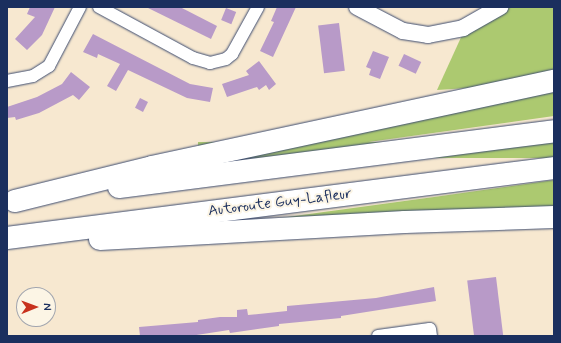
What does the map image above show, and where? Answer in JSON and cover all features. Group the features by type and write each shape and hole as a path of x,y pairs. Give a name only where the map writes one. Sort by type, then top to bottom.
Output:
{"highway":[{"path":"11,201 152,167 554,81"},
{"path":"11,201 554,131"},
{"name":"Autoroute Guy-Lafleur","path":"7,238 554,168"},
{"path":"531,218 554,232"},
{"path":"7,243 405,222 554,218"}],"street":[{"path":"7,81 33,76 49,66 80,7"},
{"path":"98,7 193,58 210,63 226,59 232,54 258,7"},
{"path":"357,7 404,31 428,35 463,28 500,7"},
{"path":"378,336 430,329 431,336"}],"green space":[{"path":"506,7 554,7 554,70 468,88 437,90 463,33"},
{"path":"554,86 554,116 197,166"},
{"path":"198,142 554,142 554,158 198,158"},
{"path":"554,180 554,210 250,222 434,197"}],"building":[{"path":"30,7 55,7 42,35 27,50 15,39 35,17 27,14"},
{"path":"146,7 180,7 217,26 211,39"},
{"path":"277,7 296,7 273,57 260,51 274,22 271,21"},
{"path":"226,8 236,12 231,24 221,20"},
{"path":"339,23 345,71 324,73 318,26"},
{"path":"93,34 190,84 213,88 210,102 187,98 128,70 116,91 107,86 120,64 98,54 97,58 83,52"},
{"path":"373,51 389,57 380,79 369,75 371,69 366,67"},
{"path":"404,54 421,62 416,74 399,66"},
{"path":"259,61 276,84 269,90 266,85 259,90 257,87 227,97 222,84 249,75 246,71"},
{"path":"71,72 90,87 79,100 73,95 39,113 16,120 15,117 7,118 7,107 37,97 62,84"},
{"path":"140,98 148,102 143,112 135,108"},
{"path":"496,277 503,336 474,336 467,281"},
{"path":"434,287 436,301 341,316 341,318 279,324 279,326 230,333 229,330 190,336 140,336 139,327 198,322 198,320 220,317 237,317 237,310 247,309 248,315 287,311 287,306 376,298"}]}
